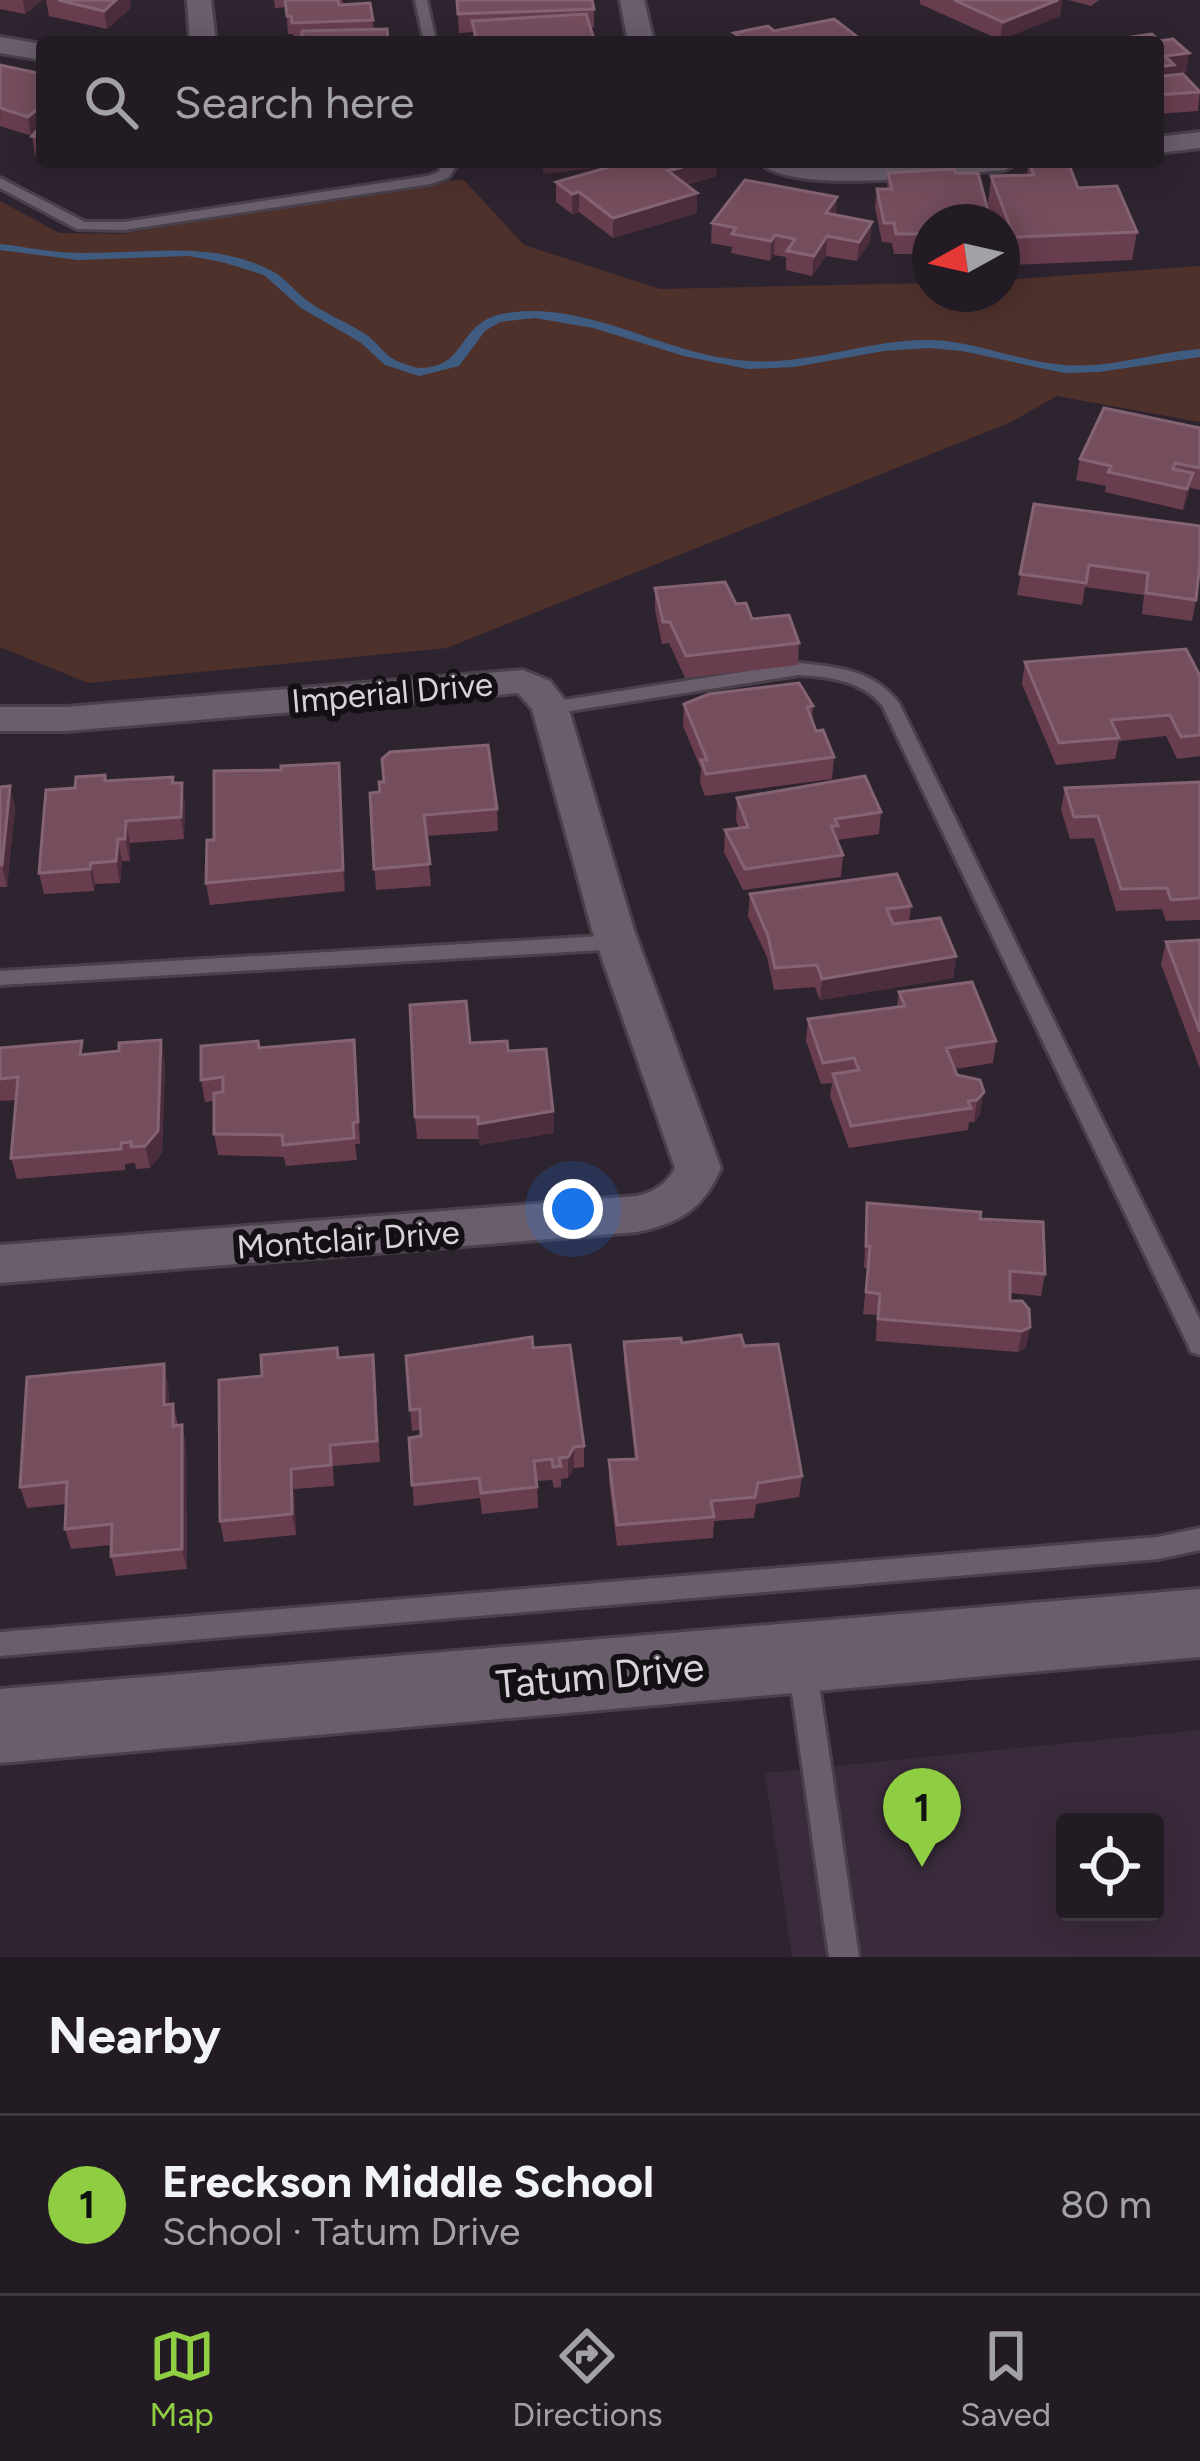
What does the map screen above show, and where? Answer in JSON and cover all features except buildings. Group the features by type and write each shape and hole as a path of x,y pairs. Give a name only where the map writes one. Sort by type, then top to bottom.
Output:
{"street":[{"path":"200,0 203,36"},
{"path":"632,0 640,36"},
{"path":"0,45 36,51"},
{"path":"1164,144 1200,140"},
{"path":"786,168 829,172 900,168"},
{"name":"Imperial Drive","path":"0,719 66,719 523,681 538,687 551,708"},
{"path":"551,708 618,942"},
{"name":"Montclair Drive","path":"0,1264 572,1222 666,1208 689,1190 698,1168 695,1150 676,1116 618,942"},
{"name":"Tatum Drive","path":"0,1726 1200,1623"}],"lane":[{"path":"421,0 429,36"},
{"path":"0,182 82,226 124,226 431,180 448,168"},
{"path":"551,708 800,670 843,673 879,690 890,703 1200,1345"},
{"path":"0,978 618,942"},
{"path":"0,1644 1158,1548 1200,1539"},
{"path":"801,1657 844,1957"}],"shaded area":[{"path":"463,179 524,245 660,289 912,283 912,312 1020,312 1020,279 1200,266 1200,422 1057,396 1011,422 447,648 88,683 0,647 0,201 59,233 121,234"},
{"path":"1200,1730 1200,1957 792,1957 765,1773"}],"waterway":[{"path":"0,247 78,257 188,253 224,259 268,273 305,305 364,339 389,362 419,372 455,363 476,335 496,320 535,315 596,325 748,365 929,344 1064,369 1200,353"}],"place":[{"name":"Ereckson Middle School","path":"922,1867"}]}
